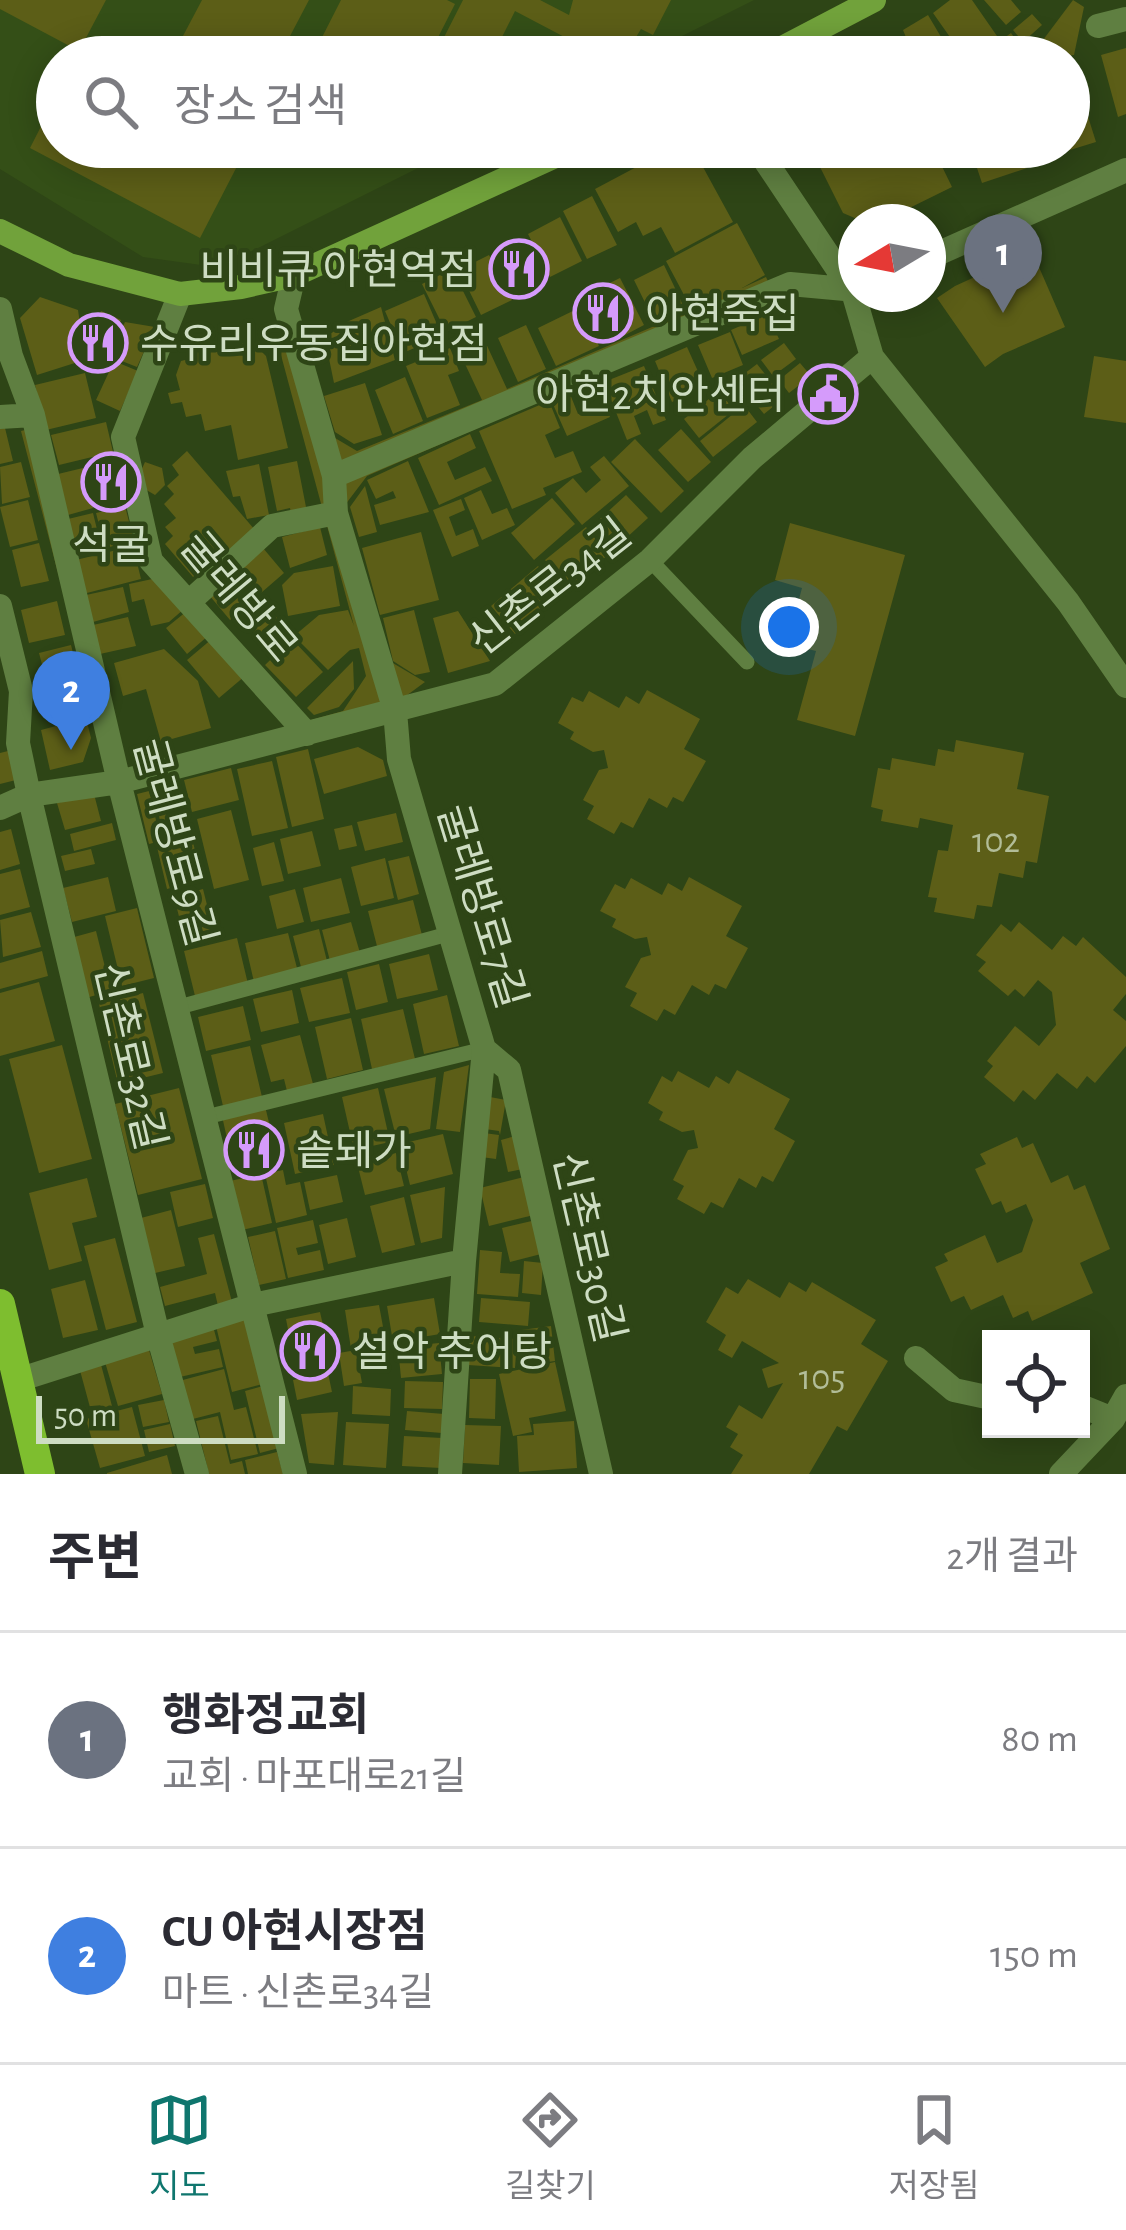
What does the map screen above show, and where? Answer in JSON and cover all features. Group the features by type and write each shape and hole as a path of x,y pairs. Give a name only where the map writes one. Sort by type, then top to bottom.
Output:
{"main road":[{"path":"0,1304 40,1474"}],"street":[{"path":"805,36 874,0"},
{"path":"1098,26 1126,20"},
{"path":"0,232 69,265 180,294 241,287 294,274 529,168"},
{"path":"770,168 838,266"},
{"path":"946,250 1126,170"},
{"name":"굴레방로7길","path":"294,274 286,309 334,476 336,513 395,712 399,759 484,1048 450,1474"},
{"path":"334,476 790,284 838,289"},
{"name":"굴레방로","path":"180,294 123,437 151,562 307,734"},
{"name":"굴레방로9길","path":"0,309 33,415 118,782 295,1474"},
{"path":"860,312 872,358 1068,602 1126,686"},
{"name":"신촌로34길","path":"0,808 29,795 118,782 495,683 650,560 752,458 872,358"},
{"path":"0,417 33,415"},
{"path":"189,602 272,526 336,513"},
{"path":"0,606 21,691 18,743 29,795"},
{"name":"신촌로32길","path":"29,795 158,1335"},
{"name":"신촌로30길","path":"484,1048 509,1070 602,1474"},
{"path":"18,1380 253,1305 464,1261"},
{"path":"158,1335 197,1474"},
{"path":"916,1358 954,1390 982,1396"},
{"path":"1090,1406 1120,1407"},
{"path":"1061,1474 1120,1407"}],"lane":[{"path":"650,560 747,662"},
{"name":"굴레방로9길","path":"179,1007 448,934"},
{"path":"206,1117 484,1048"}],"shaded area":[{"path":"0,0 754,0 682,36 36,36 36,168 418,168 252,251 201,265 143,257 0,169"}],"building":[{"path":"0,0 106,0 87,36 51,36 0,9"},
{"path":"202,0 309,0 290,36 183,36"},
{"path":"341,0 447,0 455,4 439,36 323,36"},
{"path":"463,0 540,0 569,15 573,0 671,0 653,35 641,29 637,36 562,36 515,11 502,36 445,36"},
{"path":"950,0 972,0 997,36 949,36 933,13"},
{"path":"984,0 1011,0 1021,12 1006,25"},
{"path":"1073,0 1084,7 1078,36 1046,36"},
{"path":"1032,14 1042,25 1030,36 1018,36 1013,30"},
{"path":"928,15 940,36 905,36 903,30"},
{"path":"1126,48 1126,114 1118,117 1101,55"},
{"path":"68,168 236,168 200,238"},
{"path":"634,168 703,168 733,222 675,253 661,227 643,236 636,222 618,232 595,189"},
{"path":"820,168 943,168 952,187 918,204 838,204"},
{"path":"977,168 1027,168 982,183"},
{"path":"592,196 617,245 587,259 563,211"},
{"path":"560,217 582,261 550,277 528,234"},
{"path":"737,223 765,275 742,288 766,277 776,299 367,476 345,505 386,659 425,682 357,732 131,789 230,1181 261,1174 272,1223 242,1230 21,431 41,426 128,772 343,711 366,676 359,648 328,670 294,636 319,615 348,610 354,626 278,344 306,336 330,435 357,451 482,400 458,349 483,337 507,389 692,310 666,261"},
{"path":"526,243 544,280 516,294 498,258"},
{"path":"1032,251 1065,327 985,367 946,311 946,292"},
{"path":"489,255 512,300 481,315 459,270"},
{"path":"664,265 684,307 654,321 634,280"},
{"path":"452,269 476,317 446,332 422,284"},
{"path":"620,278 644,325 610,343 585,295"},
{"path":"424,294 442,336 403,353 385,311"},
{"path":"40,297 78,310 81,330 70,334 78,362 37,375 20,318"},
{"path":"381,307 395,360 334,383 325,339 342,324"},
{"path":"581,307 599,346 556,366 538,328"},
{"path":"101,311 121,320 98,370 79,360"},
{"path":"768,314 779,339 742,355 731,330"},
{"path":"125,322 155,327 137,367 109,356"},
{"path":"526,325 546,369 518,382 498,338"},
{"path":"730,332 743,365 712,378 698,345"},
{"path":"251,341 266,356 288,448 238,460 231,425 205,431 201,414 186,417 182,402 171,404 168,393 180,390 176,375 181,361 189,359 187,351"},
{"path":"784,343 796,359 773,376 761,360"},
{"path":"687,347 705,387 672,402 655,361"},
{"path":"450,348 459,371 448,375 460,405 427,418 406,366"},
{"path":"1094,356 1126,361 1126,423 1084,417"},
{"path":"114,361 138,371 120,411 96,400"},
{"path":"800,363 811,376 789,393 779,380"},
{"path":"757,364 784,398 764,414 736,380"},
{"path":"644,366 666,420 653,425 647,410 634,416 641,434 627,440 604,382"},
{"path":"85,373 96,418 46,430 35,385"},
{"path":"405,377 423,421 393,434 375,390"},
{"path":"365,383 382,435 354,444 335,432 324,396"},
{"path":"719,391 734,410 699,438 684,419"},
{"path":"570,394 578,414 604,403 610,417 567,436 552,402"},
{"path":"549,401 560,428 545,435 555,458 573,451 582,472 543,488 546,495 512,509 479,431"},
{"path":"744,405 757,422 713,457 700,441"},
{"path":"106,422 113,452 59,465 51,435"},
{"path":"5,428 13,461 0,464 0,429"},
{"path":"681,429 711,462 688,482 658,450"},
{"path":"470,434 476,448 447,462 455,480 485,467 492,481 439,505 418,458"},
{"path":"635,439 684,491 661,513 611,462"},
{"path":"187,451 255,530 218,563 214,559 193,577 165,544 173,536 165,527 176,518 164,504 174,494 167,486 179,475 172,465"},
{"path":"604,456 629,486 582,525 555,493 573,478 586,493 601,480 590,467"},
{"path":"114,460 124,502 98,508 88,466"},
{"path":"297,461 307,512 291,515 290,508 277,511 268,467"},
{"path":"408,461 429,512 380,525 374,505 396,498 393,491 376,499 367,480"},
{"path":"21,462 30,497 2,504 0,467"},
{"path":"145,462 162,468 165,485 155,495 143,488 140,473"},
{"path":"259,464 269,515 247,519 240,496 233,497 226,471"},
{"path":"83,468 93,508 68,515 58,474"},
{"path":"365,486 377,532 359,537 350,507"},
{"path":"481,490 492,514 507,508 515,525 482,540 464,498"},
{"path":"626,495 648,518 612,551 591,527"},
{"path":"552,498 575,524 534,560 511,533"},
{"path":"461,499 465,510 449,517 456,536 473,529 479,546 452,557 433,510"},
{"path":"28,500 38,540 10,547 0,507"},
{"path":"125,506 134,541 105,548 96,513"},
{"path":"93,513 102,550 78,556 68,519"},
{"path":"790,523 905,555 855,736 797,720 816,651 787,644 802,588 775,580"},
{"path":"320,527 327,555 290,568 282,537"},
{"path":"586,527 608,555 568,588 545,560"},
{"path":"421,532 439,600 380,615 362,548"},
{"path":"39,543 49,581 21,587 12,550"},
{"path":"133,546 141,579 83,594 76,560"},
{"path":"263,548 284,573 230,620 209,595"},
{"path":"333,566 340,606 288,616 282,585 294,573"},
{"path":"538,566 562,593 515,634 491,606"},
{"path":"157,578 184,609 169,622 151,626 144,599 132,602 129,584"},
{"path":"123,587 129,612 93,622 86,595"},
{"path":"57,601 65,635 29,643 21,610"},
{"path":"261,601 290,632 267,654 241,620"},
{"path":"414,610 430,672 415,675 393,661 383,618"},
{"path":"187,611 208,636 187,654 166,628"},
{"path":"458,611 490,661 448,673 433,618"},
{"path":"128,617 136,646 100,654 93,625"},
{"path":"213,638 245,676 219,698 187,660"},
{"path":"292,639 323,672 296,697 265,665"},
{"path":"71,645 80,680 48,687 39,653"},
{"path":"164,649 198,681 211,728 161,742 146,689 123,696 114,663"},
{"path":"353,661 354,689 339,707 314,715 307,708"},
{"path":"647,690 700,719 684,749 706,761 683,802 673,797 667,808 649,798 633,828 621,822 614,834 587,819 594,806 583,800 599,770 608,768 604,750 593,752 570,739 574,732 558,723 572,697 583,702 589,691 619,708 626,696 639,704"},
{"path":"86,718 91,738 83,762 50,770 41,730"},
{"path":"956,740 1024,753 1017,789 1049,796 1037,863 1026,861 1023,878 999,873 992,907 977,905 974,919 934,912 937,898 928,897 938,850 948,851 953,825 920,818 918,828 881,821 883,810 871,807 878,768 890,770 892,758 935,766 938,749 954,752"},
{"path":"358,747 383,760 387,776 324,794 314,759"},
{"path":"308,749 324,819 292,827 276,757"},
{"path":"8,751 16,780 0,784 0,753"},
{"path":"272,761 288,828 252,836 237,769"},
{"path":"231,768 239,800 192,812 184,780"},
{"path":"149,791 161,841 149,844 137,794"},
{"path":"94,794 101,821 65,830 57,803"},
{"path":"181,797 189,832 164,838 156,803"},
{"path":"231,810 249,880 214,889 197,819"},
{"path":"396,813 403,842 365,851 357,822"},
{"path":"112,823 116,840 74,851 70,834"},
{"path":"352,825 357,846 339,850 334,829"},
{"path":"11,829 20,864 0,870 0,832"},
{"path":"312,831 321,866 288,874 280,839"},
{"path":"192,838 202,880 167,889 157,847"},
{"path":"274,842 284,881 262,886 253,848"},
{"path":"91,849 95,864 65,871 61,856"},
{"path":"409,856 419,894 398,900 388,861"},
{"path":"385,858 394,898 361,906 351,867"},
{"path":"20,869 30,907 0,915 0,874"},
{"path":"108,877 116,911 72,922 63,888"},
{"path":"689,877 742,906 726,936 748,948 726,989 715,984 709,995 692,985 675,1015 664,1009 657,1021 630,1006 637,993 625,987 641,958 651,955 647,937 635,939 612,927 616,919 600,911 615,884 625,889 631,878 662,895 668,883 682,891"},
{"path":"341,878 350,913 311,922 303,888"},
{"path":"203,889 213,929 184,936 174,897"},
{"path":"295,889 304,922 277,929 269,896"},
{"path":"413,900 423,939 378,950 368,911"},
{"path":"137,908 154,978 122,986 105,916"},
{"path":"31,912 41,947 3,957 0,920"},
{"path":"351,922 360,953 330,961 322,930"},
{"path":"1019,922 1052,950 1063,936 1076,946 1083,937 1126,977 1126,994 1113,1010 1126,1021 1126,1046 1095,1083 1087,1076 1077,1089 1057,1073 1035,1100 1023,1090 1014,1102 984,1077 993,1066 987,1061 1015,1026 1039,1046 1056,1025 1052,992 1038,980 1024,997 1015,989 1008,996 978,971 986,962 976,955 1001,924 1011,932"},
{"path":"319,929 327,961 301,967 293,936"},
{"path":"96,931 111,991 82,999 67,939"},
{"path":"288,933 298,972 254,982 245,943"},
{"path":"237,938 248,984 195,996 184,951"},
{"path":"42,951 48,976 0,989 0,963"},
{"path":"429,954 438,990 397,999 389,964"},
{"path":"379,964 388,1002 356,1010 347,972"},
{"path":"342,978 350,1013 309,1022 300,988"},
{"path":"39,982 55,1041 0,1056 0,993"},
{"path":"292,990 299,1023 261,1032 253,999"},
{"path":"143,993 163,1073 118,1084 99,1004"},
{"path":"447,995 459,1046 424,1054 413,1004"},
{"path":"243,1006 251,1040 206,1051 198,1017"},
{"path":"403,1009 415,1059 372,1069 361,1019"},
{"path":"351,1018 363,1070 327,1079 315,1027"},
{"path":"300,1035 313,1084 287,1091 284,1079 271,1082 261,1045"},
{"path":"62,1045 92,1159 39,1173 9,1059"},
{"path":"250,1046 262,1097 223,1106 211,1055"},
{"path":"469,1065 460,1132 436,1129 444,1072"},
{"path":"737,1070 790,1099 774,1129 795,1141 773,1182 762,1176 756,1188 739,1178 723,1208 711,1202 704,1214 677,1199 684,1186 673,1180 688,1150 698,1148 694,1130 682,1132 659,1120 663,1112 648,1103 662,1076 672,1082 678,1071 709,1088 716,1076 729,1084"},
{"path":"436,1077 430,1129 396,1137 384,1089"},
{"path":"179,1088 202,1179 138,1195 115,1104"},
{"path":"378,1088 390,1142 354,1150 342,1097"},
{"path":"490,1097 506,1100 500,1135 485,1129"},
{"path":"265,1106 278,1160 234,1170 222,1116"},
{"path":"323,1114 334,1165 295,1174 284,1123"},
{"path":"484,1133 499,1135 496,1159 481,1157"},
{"path":"443,1134 453,1174 410,1185 400,1144"},
{"path":"515,1136 523,1169 508,1172 501,1140"},
{"path":"1017,1137 1022,1148 1033,1143 1051,1183 1068,1175 1074,1190 1085,1185 1110,1249 1080,1263 1093,1293 1032,1321 1028,1311 1013,1318 1003,1295 971,1310 964,1296 951,1302 935,1267 948,1261 944,1254 985,1235 997,1263 1022,1252 1033,1220 1026,1204 1006,1213 1001,1201 992,1205 975,1169 986,1164 980,1154"},
{"path":"396,1153 404,1186 365,1195 357,1163"},
{"path":"283,1170 286,1185 300,1182 307,1215 276,1223 265,1174"},
{"path":"337,1175 343,1202 310,1210 304,1182"},
{"path":"524,1177 534,1215 489,1226 480,1188"},
{"path":"87,1178 97,1217 72,1223 82,1261 49,1270 29,1193"},
{"path":"205,1184 213,1218 178,1227 170,1192"},
{"path":"445,1187 442,1238 421,1243 410,1195"},
{"path":"404,1197 415,1245 382,1253 370,1206"},
{"path":"171,1210 185,1266 155,1273 141,1218"},
{"path":"347,1218 356,1257 328,1264 319,1225"},
{"path":"313,1220 318,1243 296,1248 298,1255 320,1250 324,1270 288,1278 277,1228"},
{"path":"536,1220 545,1253 510,1262 502,1228"},
{"path":"275,1231 286,1279 259,1285 248,1237"},
{"path":"214,1234 232,1302 218,1306 215,1293 165,1306 160,1287 207,1274 198,1238"},
{"path":"115,1238 137,1322 106,1330 84,1246"},
{"path":"480,1250 502,1252 500,1273 520,1274 518,1297 477,1294"},
{"path":"524,1261 543,1263 541,1295 522,1293"},
{"path":"748,1279 780,1298 789,1282 806,1292 812,1282 876,1320 861,1344 888,1361 847,1431 837,1426 809,1474 731,1474 743,1455 730,1447 738,1434 726,1427 739,1405 762,1419 783,1383 768,1388 762,1369 779,1363 742,1341 732,1358 718,1350 726,1335 706,1322 726,1287 738,1294"},
{"path":"85,1280 98,1330 63,1338 51,1289"},
{"path":"434,1298 440,1334 393,1342 387,1306"},
{"path":"481,1298 530,1302 528,1326 479,1322"},
{"path":"379,1305 386,1343 351,1349 345,1310"},
{"path":"320,1312 328,1347 293,1355 286,1319"},
{"path":"245,1318 247,1325 266,1320 303,1474 286,1474 279,1448 260,1453 245,1391 263,1384 232,1392 216,1326"},
{"path":"213,1326 217,1341 193,1347 195,1354 219,1349 223,1367 180,1377 170,1337"},
{"path":"551,1326 555,1361 526,1365 521,1330"},
{"path":"470,1336 517,1339 515,1368 468,1365"},
{"path":"439,1343 442,1374 401,1378 398,1347"},
{"path":"149,1350 162,1394 118,1406 105,1362"},
{"path":"356,1350 362,1383 344,1386 339,1353"},
{"path":"99,1357 112,1406 91,1411 78,1363"},
{"path":"555,1362 566,1411 529,1418 532,1432 513,1436 499,1374"},
{"path":"224,1369 234,1410 246,1407 258,1454 231,1460 220,1412 189,1420 179,1381"},
{"path":"328,1373 332,1392 297,1400 293,1380"},
{"path":"470,1379 496,1379 495,1419 469,1418"},
{"path":"405,1381 443,1382 442,1409 404,1408"},
{"path":"353,1386 391,1389 390,1416 352,1414"},
{"path":"164,1400 169,1422 143,1427 138,1405"},
{"path":"132,1407 145,1456 100,1468 86,1419"},
{"path":"407,1411 444,1414 442,1433 405,1430"},
{"path":"338,1412 334,1465 309,1463 301,1414"},
{"path":"218,1416 230,1464 242,1461 245,1474 209,1474 196,1421"},
{"path":"574,1421 577,1468 519,1472 517,1436 534,1435 533,1424"},
{"path":"346,1422 389,1424 386,1468 343,1465"},
{"path":"170,1424 175,1446 149,1452 144,1430"},
{"path":"465,1425 501,1426 499,1465 463,1463"},
{"path":"404,1436 442,1438 441,1468 402,1466"},
{"path":"277,1452 283,1474 248,1474 245,1460"},
{"path":"167,1455 172,1474 107,1474 107,1473"}],"place":[{"name":"비비큐 아현역점","path":"519,269"},
{"name":"아현죽집","path":"603,313"},
{"name":"행화정교회","path":"1003,313"},
{"name":"수유리우동집아현점","path":"98,343"},
{"name":"아현2치안센터","path":"828,394"},
{"name":"석굴","path":"111,482"},
{"name":"CU 아현시장점","path":"71,750"},
{"name":"솥돼가","path":"254,1150"},
{"name":"설악 추어탕","path":"310,1351"}]}
